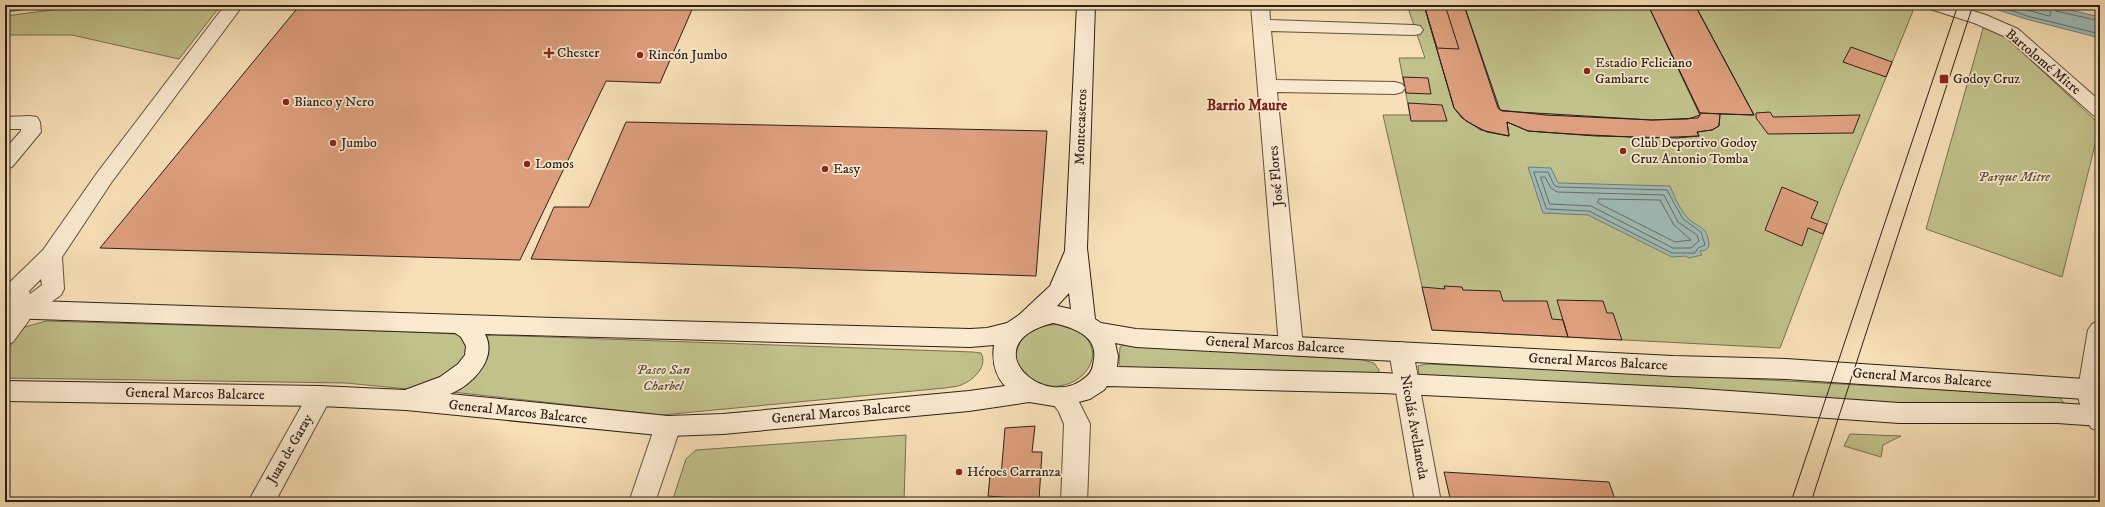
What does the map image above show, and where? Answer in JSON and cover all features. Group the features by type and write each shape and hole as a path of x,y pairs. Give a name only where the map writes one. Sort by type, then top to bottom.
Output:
{"main road":[{"path":"5,336 14,310 17,289 51,256 104,178 234,5"},
{"name":"Montecaseros","path":"1086,5 1076,248 1091,326"},
{"name":"Bartolomé Mitre","path":"1936,5 1980,19 2012,33 2100,111"},
{"path":"1261,15 1414,30"},
{"name":"José Flores","path":"1261,15 1291,346"},
{"path":"1268,86 1395,88"},
{"path":"5,123 30,122 30,132 5,162"},
{"name":"Montecaseros","path":"1019,326 1047,304 1059,291 1076,248"},
{"path":"14,310 970,338 1019,326 1053,314 1074,317 1091,326 1103,340 1106,350 1106,360 1101,376 1084,390 1073,395 1060,397 1029,392 1014,381 1004,363 1004,347 1019,326"},
{"path":"406,400 449,384 472,362 478,348 477,338 469,329 459,324"},
{"name":"General Marcos Balcarce","path":"1091,326 1136,338 1786,370 2095,389"},
{"path":"2099,418 2091,401 2095,389 2100,330"},
{"name":"Nicolás Avellaneda","path":"1401,352 1428,502"},
{"path":"1101,376 1406,385 1686,398 1861,411 2056,413 2099,418"},
{"name":"General Marcos Balcarce","path":"5,391 320,396 406,400 668,426 763,420 969,400 1029,392"},
{"name":"Juan de Garay","path":"261,502 320,396"},
{"path":"1060,397 1068,405 1077,424 1074,502"},
{"path":"642,502 668,426"}],"green space":[{"path":"91,5 221,5 179,59 72,35 5,35 5,16"},
{"name":"Club Deportivo Godoy Cruz Antonio Tomba","path":"1407,5 1906,5 1913,11 1841,188 1780,348 1432,330 1383,115 1410,115 1399,58 1425,58"},
{"name":"Parque Mitre","path":"1984,25 2005,36 2100,125 2062,277 1926,229"},
{"path":"46,321 416,332 457,334 470,340 463,364 418,390 346,383 5,378 5,354 18,335 25,327"},
{"path":"1060,324 1080,333 1091,345 1092,358 1087,370 1076,380 1062,386 1045,385 1027,377 1021,371 1016,358 1016,352 1022,339 1033,329"},
{"name":"Paseo San Charbel","path":"487,336 973,352 981,353 983,363 981,368 971,380 955,387 662,415 452,392 487,343"},
{"path":"1123,345 1363,360 1374,363 1379,370 1378,374 1121,367 1119,364 1120,347"},
{"path":"1426,364 1679,375 2054,396 2060,398 2064,404 1921,405 1419,376 1418,366"},
{"path":"1850,434 1901,436 1883,445 1881,457 1844,446"},
{"path":"906,435 904,502 672,502 686,459 696,450"}],"water":[{"path":"1983,5 2049,5 2100,17 2100,38 2026,19"},
{"path":"1528,167 1551,168 1558,183 1670,186 1683,213 1707,234 1709,246 1706,250 1700,251 1702,255 1689,258 1686,256 1672,257 1588,215 1543,213"}],"building":[{"path":"300,5 694,5 660,83 606,81 520,260 100,248"},
{"path":"1424,5 1464,5 1500,110 1545,115 1652,120 1688,119 1700,115 1648,5 1695,5 1754,115 1720,114 1719,126 1712,130 1697,132 1699,136 1651,138 1528,131 1507,122 1509,136 1487,132 1466,121 1454,108"},
{"path":"1424,5 1445,5 1459,49 1437,48"},
{"path":"1424,5 1464,5 1498,108 1502,111 1652,120 1698,118 1700,113 1720,114 1719,126 1712,130 1697,132 1699,136 1677,138 1596,136 1528,131 1507,122 1509,136 1481,130 1462,118 1454,108"},
{"path":"1648,5 1695,5 1754,115 1700,113"},
{"path":"1851,47 1892,62 1886,77 1843,62"},
{"path":"1403,77 1428,78 1431,94 1406,93"},
{"path":"1408,103 1442,105 1447,121 1411,121"},
{"path":"1770,112 1773,117 1860,115 1853,133 1768,134 1756,118 1756,113"},
{"name":"Easy","path":"626,122 1047,131 1036,276 531,259 554,207 589,207"},
{"path":"1782,187 1818,202 1811,218 1827,224 1823,234 1808,228 1802,246 1765,230"},
{"path":"1444,286 1462,287 1463,290 1500,291 1503,301 1547,301 1552,319 1563,320 1568,337 1432,330 1422,287 1445,289"},
{"path":"1557,300 1603,301 1607,313 1613,313 1622,340 1568,337"},
{"path":"1035,426 1032,452 1042,452 1039,500 988,496 990,476 1001,476 1005,428"},
{"path":"1444,472 1609,482 1616,502 1451,502"}],"waterway":[{"path":"5,10 42,5"}],"tram line":[{"path":"1791,502 1958,5"},
{"path":"1811,502 1973,5"}],"place":[{"name":"Chester","path":"549,53"},
{"name":"Rincón Jumbo","path":"640,55"},
{"name":"Estadio Feliciano Gambarte","path":"1587,71"},
{"name":"Godoy Cruz","path":"1944,79"},
{"name":"Bianco y Nero","path":"286,102"},
{"name":"Jumbo","path":"333,143"},
{"name":"Club Deportivo Godoy Cruz Antonio Tomba","path":"1623,151"},
{"name":"Lomos","path":"527,164"},
{"name":"Easy","path":"825,169"},
{"name":"Héroes Carranza","path":"959,472"}],"district":[{"name":"Barrio Maure","path":"1247,105"}]}
